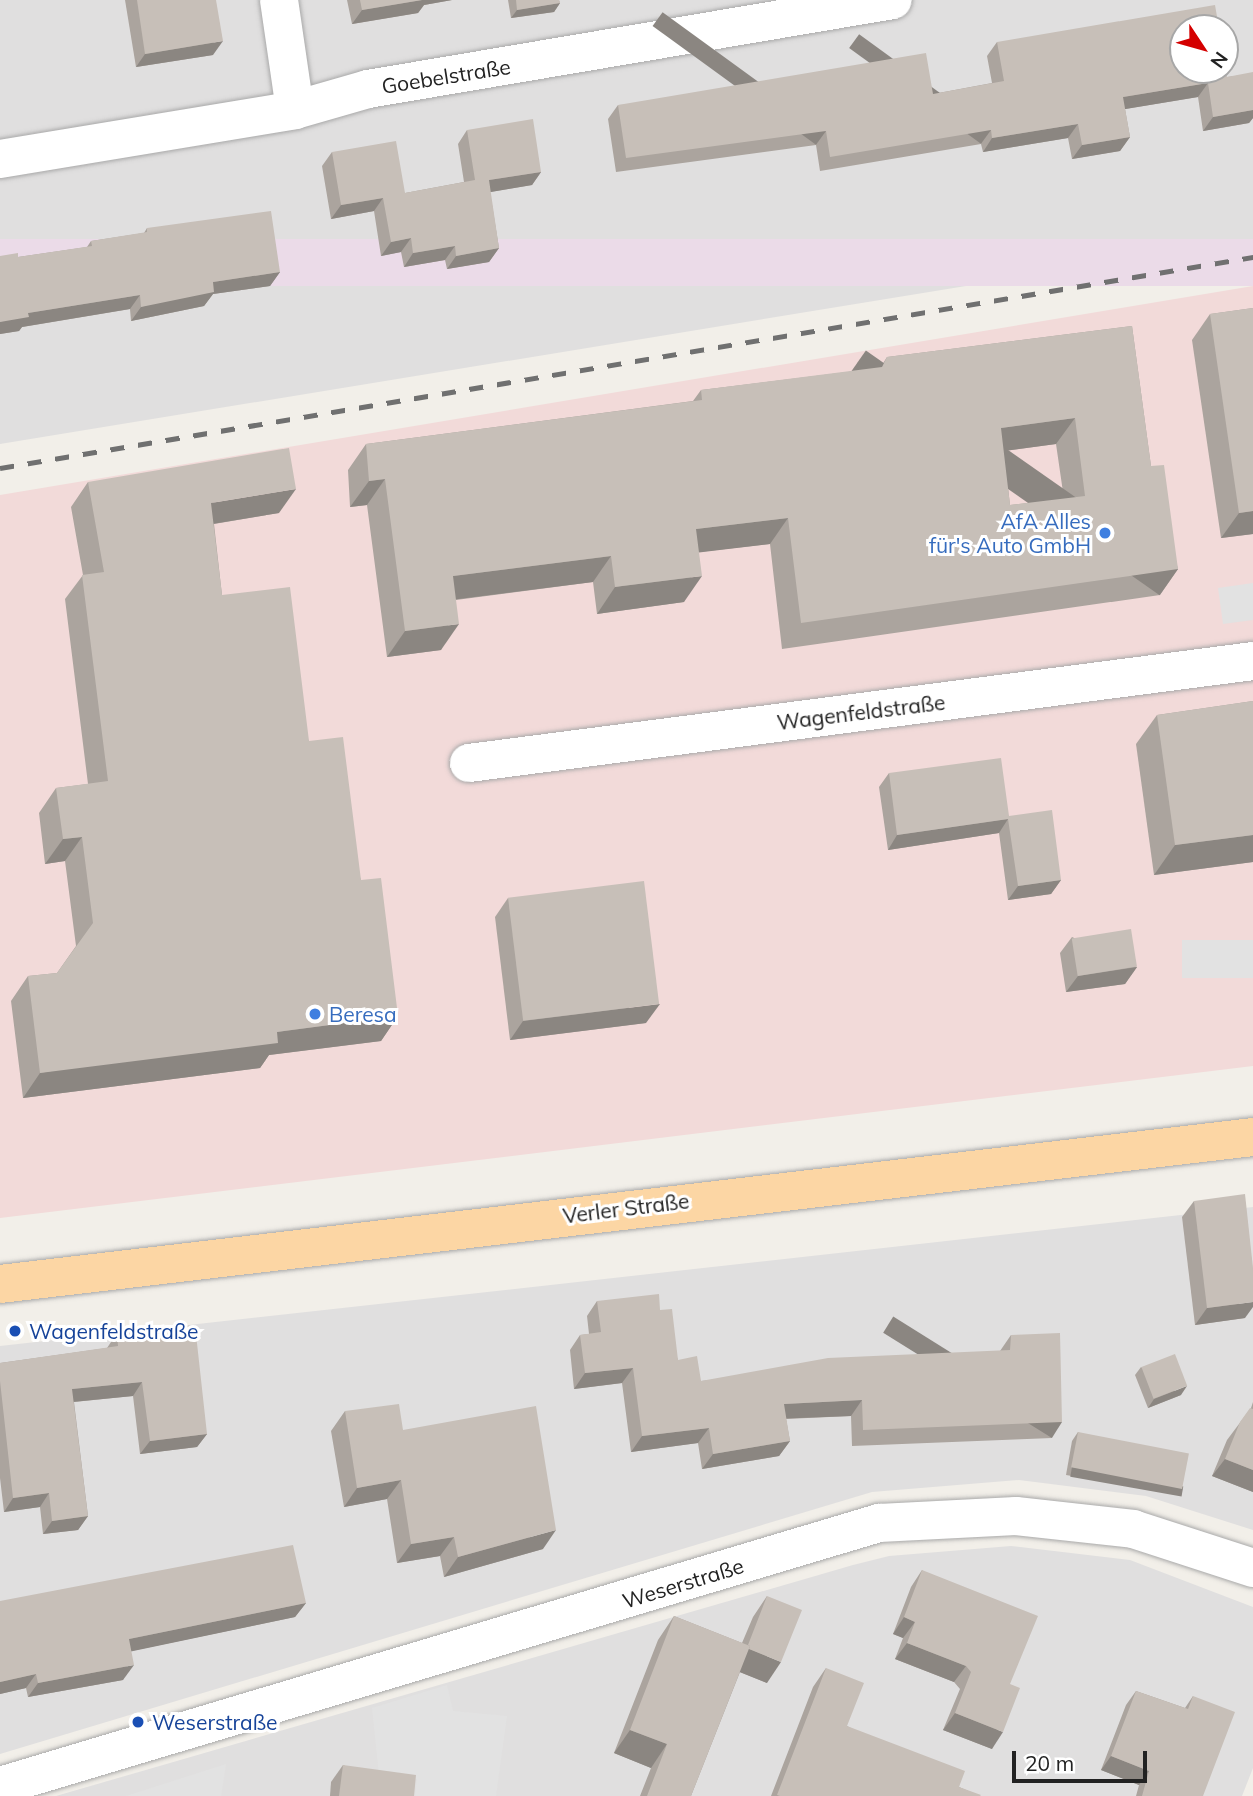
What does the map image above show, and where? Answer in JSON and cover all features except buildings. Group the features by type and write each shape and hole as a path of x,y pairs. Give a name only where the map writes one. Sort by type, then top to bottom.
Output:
{"main road":[{"name":"Verler Straße","path":"0,1283 1253,1137"}],"street":[{"path":"279,0 295,110"},
{"name":"Goebelstraße","path":"0,159 295,110 368,89 750,11 893,0"},
{"name":"Wagenfeldstraße","path":"469,763 1253,660"},
{"name":"Weserstraße","path":"0,1786 879,1523 1016,1516 1133,1529 1253,1568"}],"shaded area":[{"path":"0,0 1253,0 1253,239 0,444"},
{"path":"0,239 1253,239 1253,286 0,286"},
{"path":"1253,286 1253,1066 0,1218 0,495"},
{"path":"1253,583 1253,620 1223,624 1218,588"},
{"path":"1182,940 1253,940 1253,978 1182,978"},
{"path":"1253,1207 1253,1530 1146,1496 1019,1480 872,1492 0,1754 0,1346"},
{"path":"1011,1546 1130,1560 1253,1607 1253,1768 1242,1796 56,1796 853,1565 889,1556"},
{"path":"447,1685 453,1711 507,1716 496,1796 415,1796 417,1779 379,1775 372,1708"},
{"path":"226,1764 221,1796 126,1796"}],"railway":[{"path":"0,468 1253,257"}],"place":[{"name":"AfA Alles für's Auto GmbH","path":"1105,533"},
{"name":"Beresa","path":"315,1014"},
{"name":"Wagenfeldstraße","path":"15,1331"},
{"name":"Weserstraße","path":"138,1722"}]}
